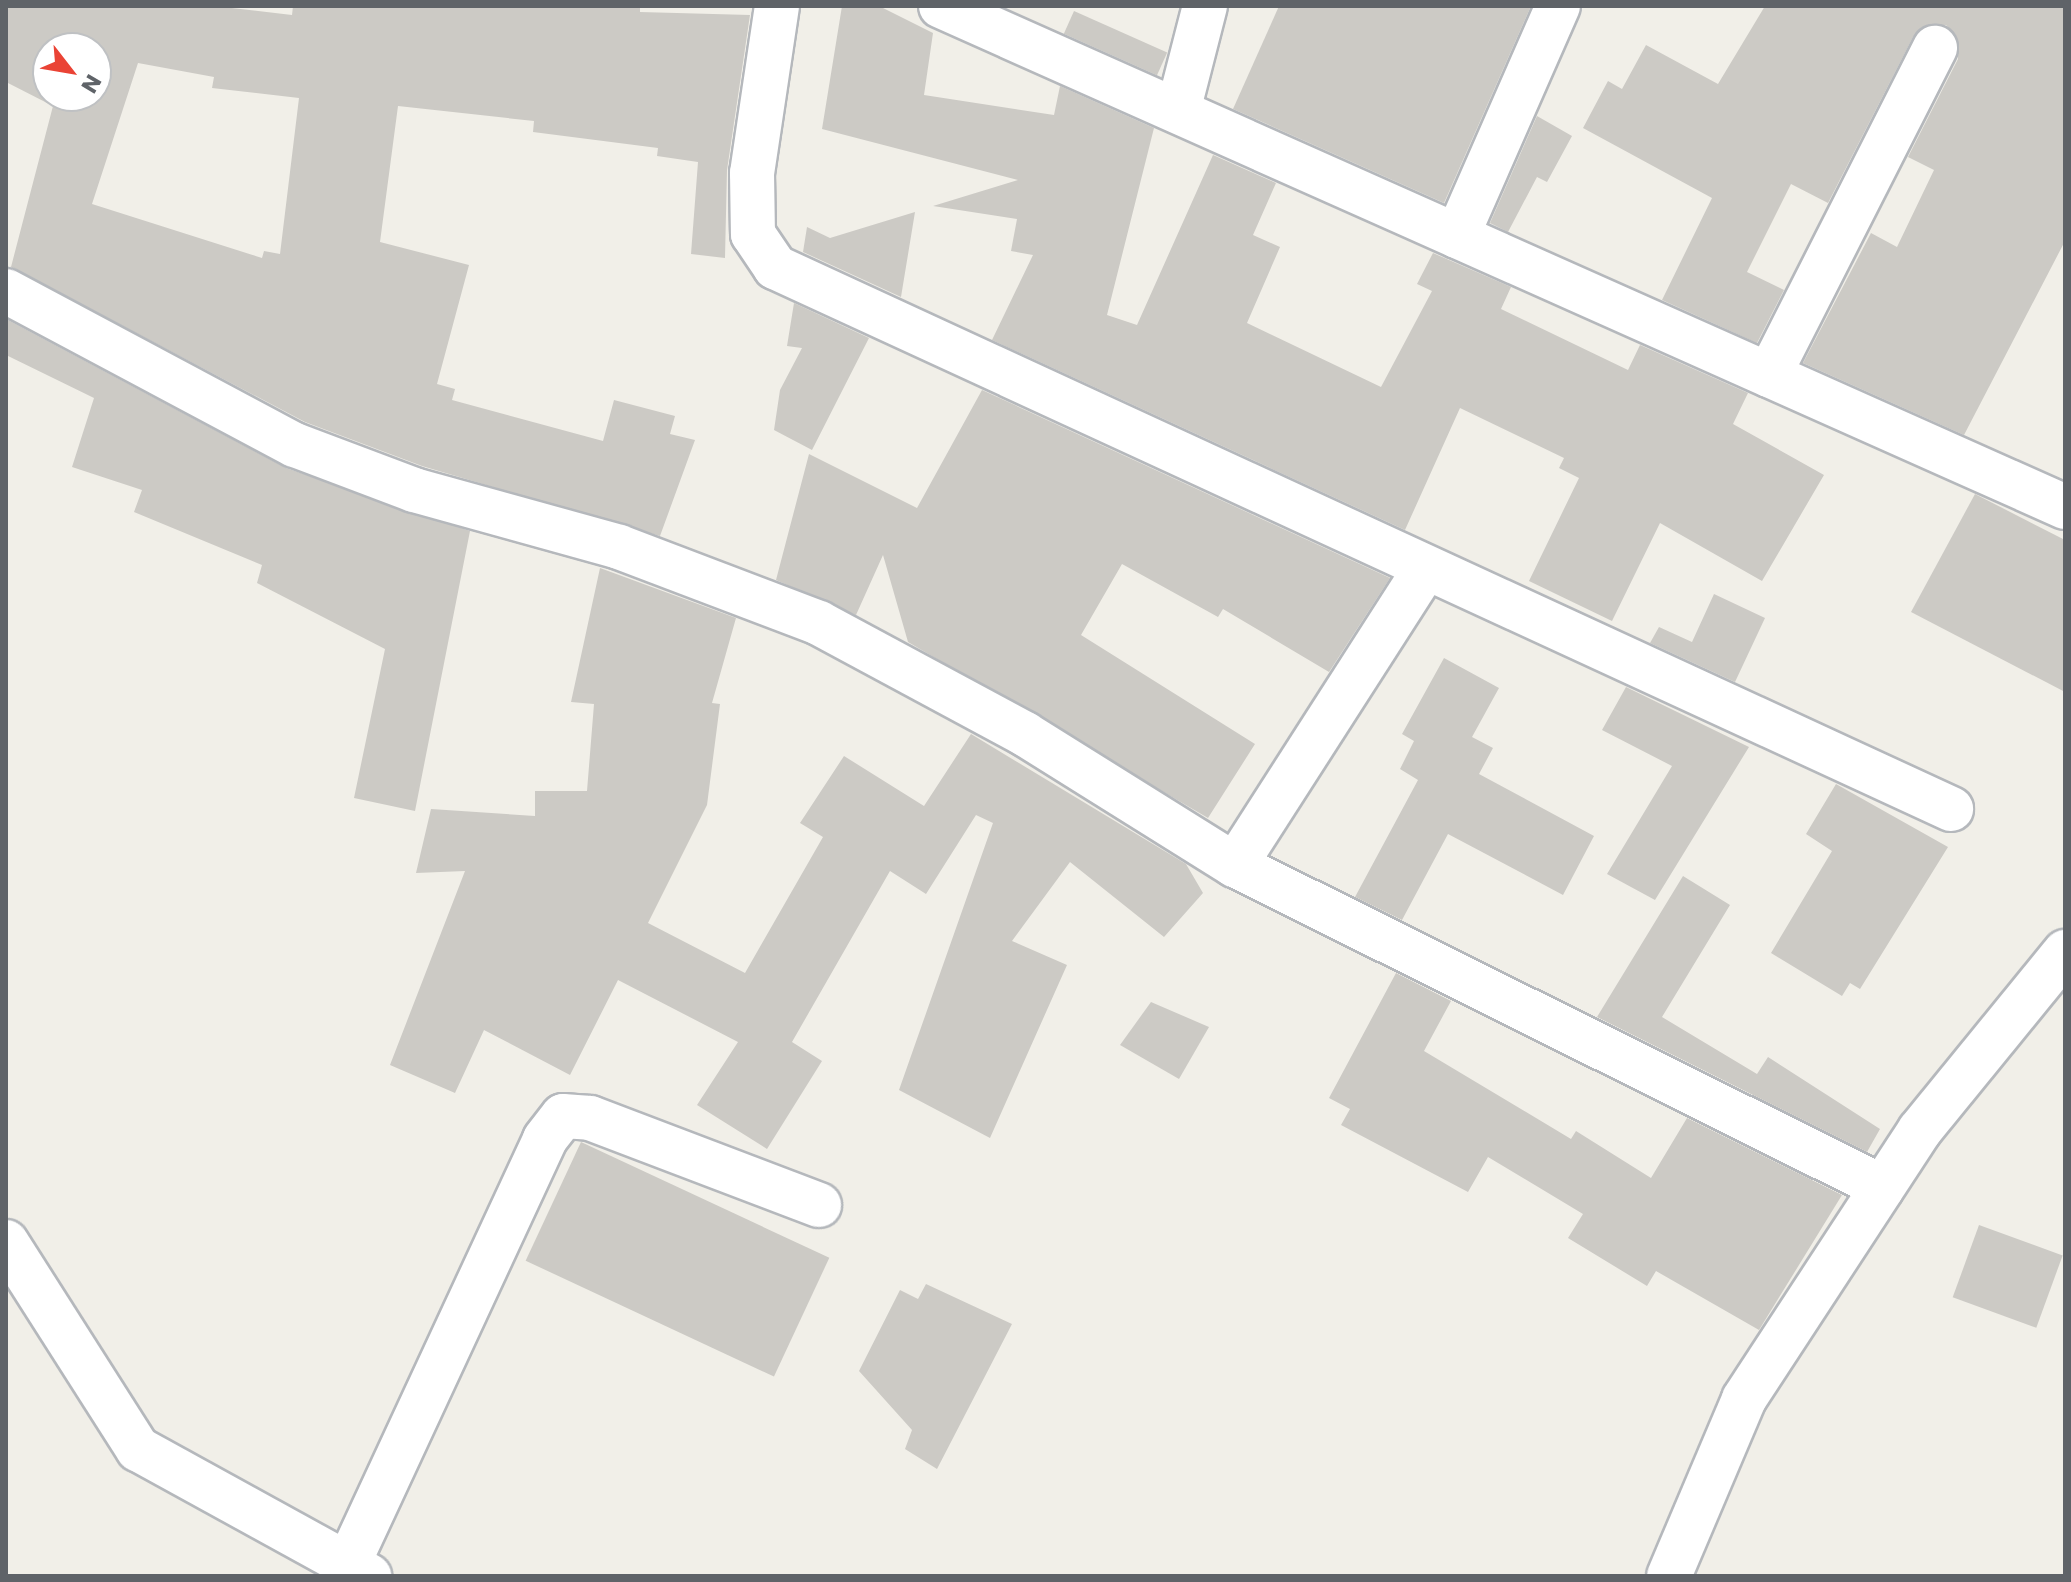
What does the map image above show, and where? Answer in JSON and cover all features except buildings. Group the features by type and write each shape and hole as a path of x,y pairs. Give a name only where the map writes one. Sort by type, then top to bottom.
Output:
{"street":[{"path":"777,6 752,173 753,234 775,267 1951,809"},
{"path":"941,6 2065,507"},
{"path":"1178,111 1205,6"},
{"path":"1457,236 1558,6"},
{"path":"1769,375 1935,48"},
{"path":"6,291 295,445 414,490 619,547 819,623 1025,734 1235,865 1882,1187"},
{"path":"1235,865 1425,569"},
{"path":"1669,1576 1744,1399 1920,1130 2065,952"},
{"path":"6,1242 138,1449 358,1570 545,1139 563,1116 590,1118 819,1205"}]}
